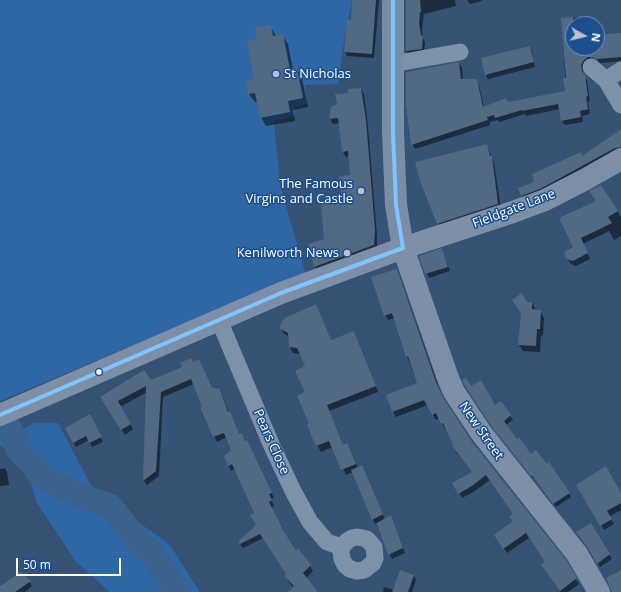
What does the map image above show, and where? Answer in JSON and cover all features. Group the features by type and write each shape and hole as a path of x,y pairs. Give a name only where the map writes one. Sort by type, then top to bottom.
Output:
{"main road":[{"name":"Fieldgate Lane","path":"0,415 280,293 402,248 545,200 621,159"},
{"name":"New Street","path":"402,248 448,378 457,397 508,467 577,554 600,592"}],"street":[{"path":"392,0 393,132 396,205 402,248"},
{"path":"392,64 460,52"},
{"path":"591,67 606,80 621,104"},
{"path":"606,80 621,70"},
{"name":"Pears Close","path":"218,320 293,491 310,522 327,542 342,547"}],"shaded area":[{"path":"0,0 352,0 338,84 305,85 307,104 294,108 295,116 274,121 280,185 306,275 277,285 0,401"},
{"path":"33,423 58,423 92,487 109,498 138,522 169,544 200,592 110,592 76,562 37,503 29,477 14,455 0,446 0,438 13,435"}],"building":[{"path":"352,0 376,0 372,54 344,52 347,20 351,20"},
{"path":"406,0 420,0 421,12 419,23 421,35 423,36 422,49 406,51"},
{"path":"561,18 565,18 565,56 605,56 605,34 621,33 621,57 597,59 588,57 581,65 582,71 585,75 588,109 580,111 581,117 561,121 558,104 522,110 495,118 494,115 487,117 488,120 411,145 406,104 406,72 459,62 461,79 477,79 483,107 506,98 508,102 565,91 563,78 566,78"},
{"name":"St Nicholas","path":"271,25 273,36 283,34 290,70 297,68 303,98 288,101 290,112 260,118 255,93 248,94 246,81 254,79 247,41 257,39 255,28"},
{"path":"530,46 534,62 485,75 481,58"},
{"path":"361,88 366,120 375,230 374,245 314,267 308,244 324,239 321,203 342,201 339,176 350,175 348,151 342,152 338,118 329,119 331,107 337,104 335,94 348,93 348,89"},
{"path":"621,129 621,147 615,148 540,189 521,196 518,188 534,182 532,174 581,152 582,156"},
{"path":"487,144 490,156 492,156 498,204 437,224 420,181 415,162"},
{"path":"601,185 618,211 608,217 612,223 581,238 588,253 573,261 566,259 564,252 573,247 559,218 596,201 589,191"},
{"path":"442,248 448,267 425,274 419,256"},
{"path":"397,269 436,382 444,399 472,442 567,561 577,578 560,591 541,565 545,562 526,533 503,549 494,535 513,521 509,517 513,514 486,475 472,486 458,494 452,483 472,472 452,446 453,445 443,423 441,424 436,413 432,415 424,400 392,412 386,395 417,383 408,356 406,357 392,313 384,316 371,277"},
{"path":"522,293 527,302 532,302 532,309 541,310 540,329 537,329 536,346 518,345 521,313 512,300"},
{"path":"316,304 331,340 354,331 376,386 327,405 343,445 347,443 356,464 341,470 329,441 316,446 313,440 307,424 309,423 297,396 305,392 295,371 305,366 297,348 289,347 288,333 279,328 285,318"},
{"path":"191,358 193,362 199,359 212,388 219,388 228,412 230,411 239,434 242,433 245,441 247,440 272,493 269,494 272,500 269,502 283,530 296,551 298,548 311,565 303,573 318,592 288,592 294,586 284,576 286,574 260,534 240,544 238,542 256,525 250,515 254,513 232,464 228,466 224,456 231,450 224,433 213,437 200,407 202,407 191,379 161,392 156,471 143,481 146,386 118,401 131,424 121,430 100,397 144,370 151,380 182,367 180,363"},
{"path":"466,378 471,386 481,380 495,405 501,401 511,415 504,421 517,439 519,437 531,454 536,450 547,464 549,462 570,493 553,504 532,475 531,476 492,427 465,386 462,380"},
{"path":"90,414 102,437 89,443 86,436 73,443 65,428"},
{"path":"362,465 383,514 372,520 351,470"},
{"path":"606,466 621,493 621,503 607,511 612,519 600,526 576,485"},
{"path":"391,515 403,548 388,555 377,523"},
{"path":"591,523 610,554 597,564 588,548 576,532"},
{"path":"400,570 414,575 408,592 392,592"},
{"path":"621,570 621,592 612,592 606,578"},
{"path":"21,572 31,581 15,592 0,592 0,586"}],"waterway":[{"path":"0,414 13,435 19,451 35,467 39,474 73,493 110,506 140,544 150,550 178,592"}],"transit line":[{"path":"0,415 281,293 403,248 396,205 393,132 393,0"}],"place":[{"name":"St Nicholas","path":"276,74"},
{"name":"The Famous Virgins and Castle","path":"361,191"},
{"name":"Kenilworth News","path":"347,253"}]}
